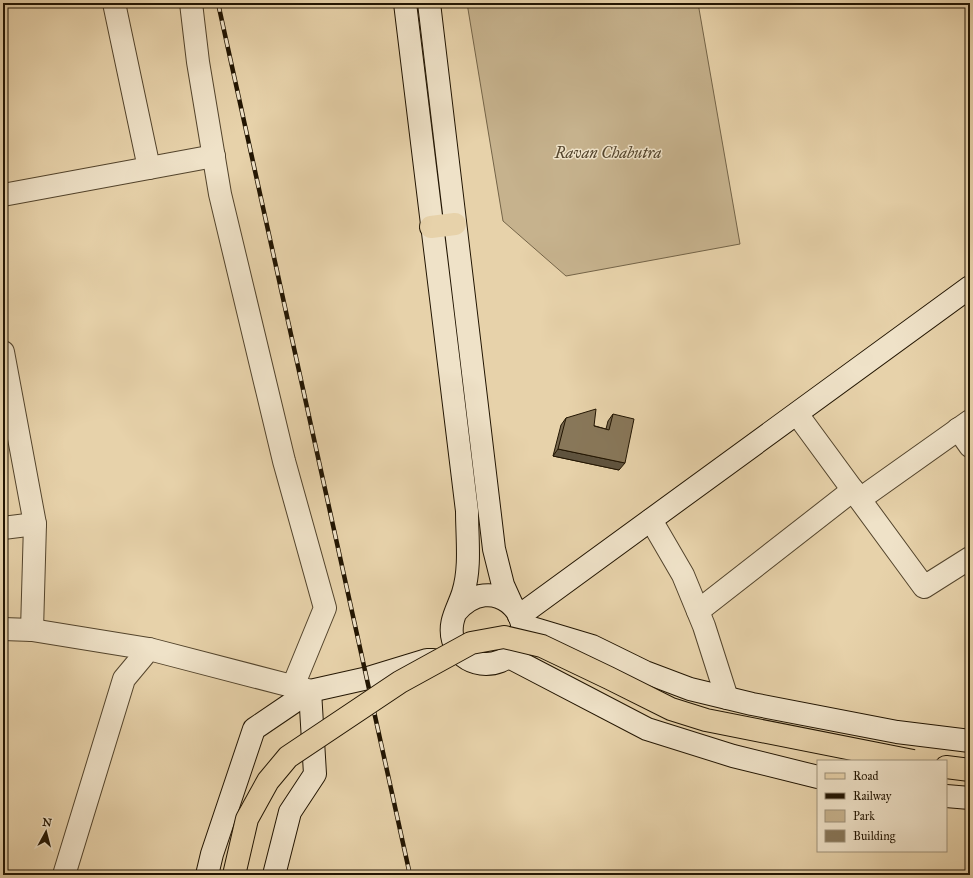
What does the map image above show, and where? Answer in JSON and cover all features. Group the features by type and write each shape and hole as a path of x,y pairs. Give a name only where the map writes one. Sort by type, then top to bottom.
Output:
{"main road":[{"path":"431,227 455,224"},
{"path":"234,875 247,819 268,781 288,757 400,682 471,643 504,637 542,646 671,709 706,720 908,760"},
{"path":"947,767 970,770"}],"street":[{"path":"114,3 149,168"},
{"path":"191,3 198,62 220,194 282,454 325,608 301,689 315,774 290,812 274,875"},
{"path":"405,3 431,227 467,511 467,560 463,593 444,645 427,660"},
{"path":"3,629 32,630 149,649 301,689 368,678 427,660 472,662 485,665 497,663 508,657 516,648 521,637 518,615 503,585 494,549 429,3"},
{"path":"3,195 214,156"},
{"path":"518,615 651,520 970,287"},
{"path":"3,352 35,524 32,630"},
{"path":"797,414 924,587 970,558"},
{"path":"698,611 856,495 966,432"},
{"path":"651,520 683,575 698,611 726,698"},
{"path":"3,528 35,524"},
{"path":"472,662 464,657 457,649 453,621 464,602 476,596 489,594 502,597 518,615 592,646 645,672 690,689 726,698 897,732 970,741"},
{"path":"64,875 124,679 149,649"},
{"path":"508,657 648,730 733,756 817,777"},
{"path":"207,875 212,854 254,729 301,689"},
{"path":"947,796 970,798"}],"green space":[{"name":"Ravan Chabutra","path":"467,3 698,3 740,244 566,276 503,221"}],"building":[{"path":"596,409 594,426 609,430 613,414 634,419 625,463 558,449 566,418"}],"railway":[{"path":"218,3 410,875"}]}
